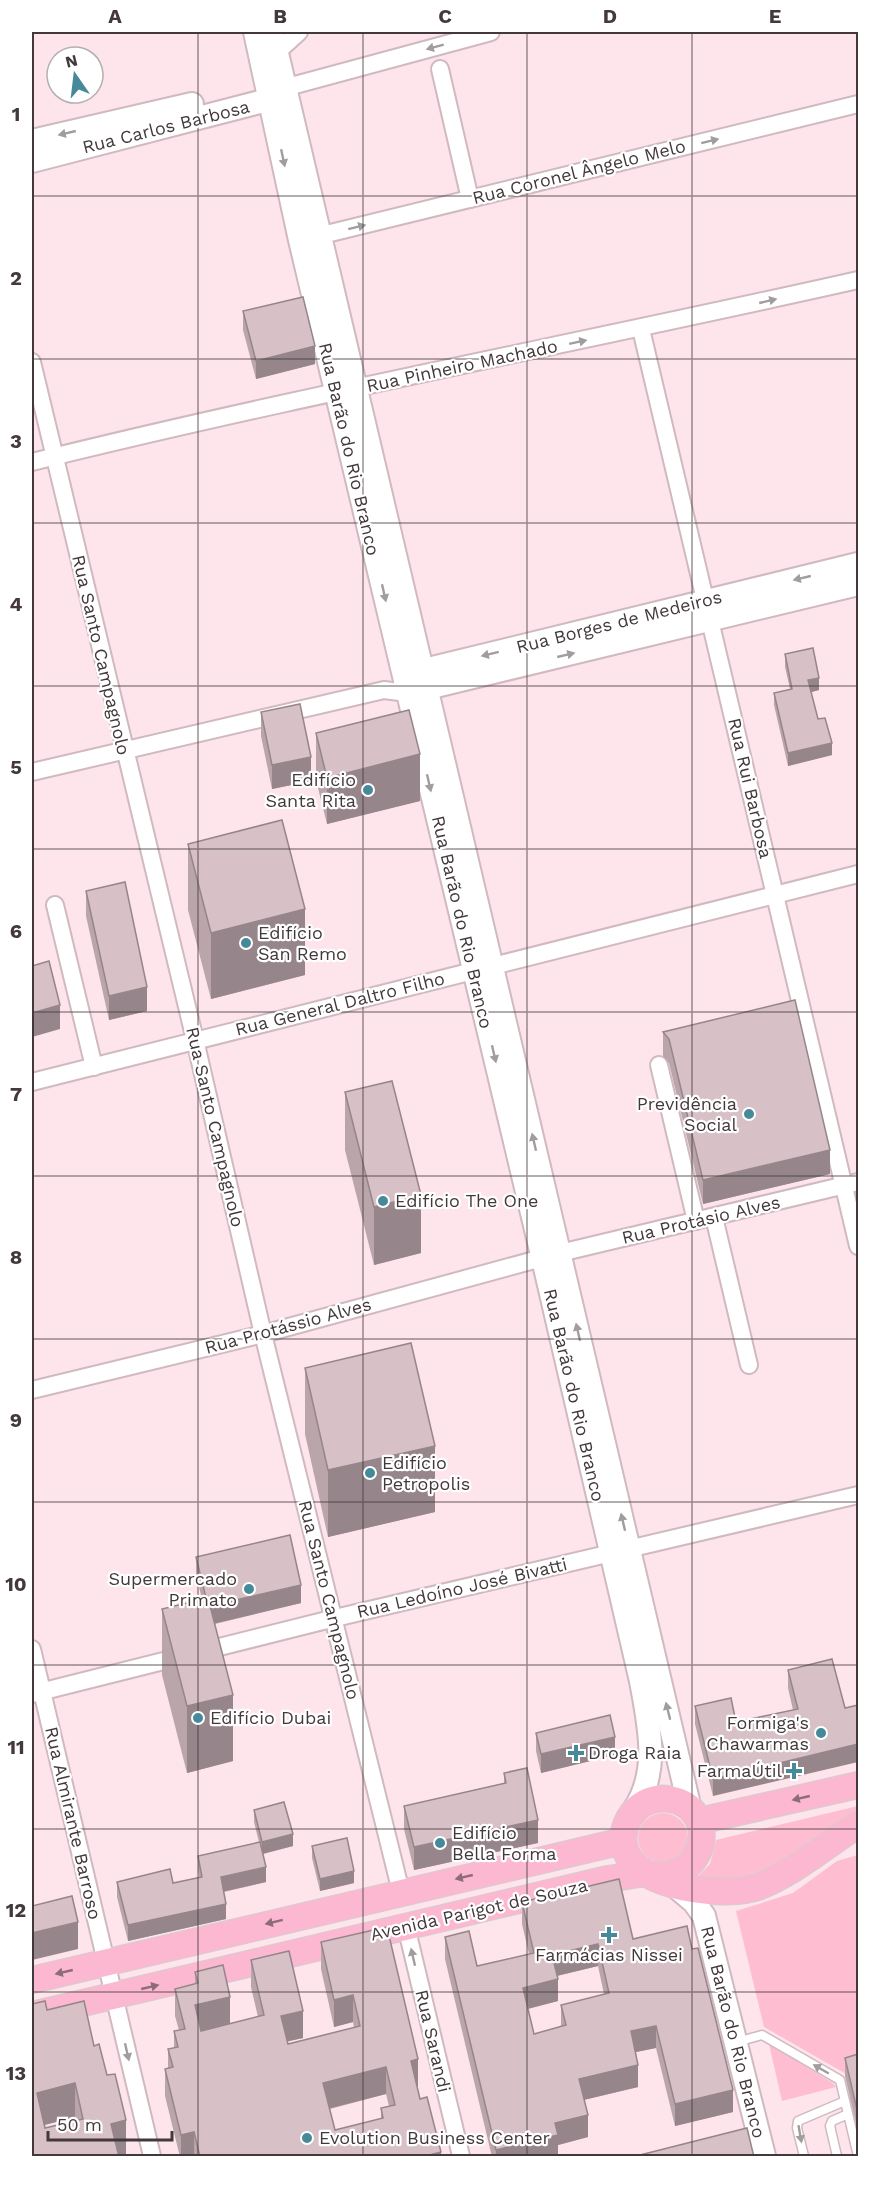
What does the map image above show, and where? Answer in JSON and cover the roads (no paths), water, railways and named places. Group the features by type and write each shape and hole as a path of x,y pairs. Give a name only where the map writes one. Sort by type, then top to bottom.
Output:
{"main road":[{"name":"Rua Barão do Rio Branco","path":"255,32 281,90"},
{"name":"Rua Barão do Rio Branco","path":"275,42 281,90 310,238 484,969 619,1552 694,1815"},
{"name":"Rua Carlos Barbosa","path":"32,161 127,128 281,90"},
{"name":"Rua Carlos Barbosa","path":"32,141 127,128"},
{"name":"Rua Borges de Medeiros","path":"708,611 858,564"},
{"path":"415,681 708,611 858,584"},
{"name":"Rua Barão do Rio Branco","path":"619,1552 652,1748 649,1777 644,1796 634,1810"},
{"path":"657,1878 632,1862 623,1841 628,1819 634,1810 650,1801 669,1798 694,1815 858,1785"},
{"name":"Avenida Parigot de Souza","path":"32,2015 608,1879 657,1878 676,1874 694,1860 702,1838 694,1815"},
{"name":"Avenida Parigot de Souza","path":"657,1878 709,1891 736,1892 758,1887 853,1835"},
{"name":"Avenida Parigot de Souza","path":"32,1980 623,1841"},
{"name":"Rua Barão do Rio Branco","path":"657,1878 694,1902 704,1916 736,2043 748,2135 764,2157"}],"street":[{"path":"275,42 299,32"},
{"name":"Rua Carlos Barbosa","path":"281,90 491,32"},
{"path":"440,69 470,199"},
{"name":"Rua Coronel Ângelo Melo","path":"310,238 858,104"},
{"name":"Rua Pinheiro Machado","path":"32,462 346,390 641,329 858,280"},
{"name":"Rua Rui Barbosa","path":"641,329 776,894 851,1184 858,1246"},
{"name":"Rua Santo Campagnolo","path":"32,362 123,750 195,1040 263,1334 401,1892"},
{"path":"32,772 415,681"},
{"name":"Rua General Daltro Filho","path":"32,1082 858,874"},
{"path":"55,905 94,1067"},
{"path":"659,1065 696,1221"},
{"name":"Rua Protásio Alves","path":"551,1256 851,1184"},
{"path":"714,1217 749,1365"},
{"name":"Rua Protássio Alves","path":"32,1390 263,1334 551,1256"},
{"name":"Rua Ledoíno José Bivatti","path":"37,1693 335,1618 858,1494"},
{"name":"Rua Almirante Barroso","path":"32,1649 37,1693 114,1995"},
{"name":"Rua Sarandi","path":"406,1926 461,2157"},
{"path":"114,1995 152,2157"}],"lane":[{"path":"736,2043 762,2036 840,2080 858,2157"},
{"path":"804,2157 797,2128 798,2121 845,2101"},
{"path":"837,2157 830,2126 832,2121 848,2114"}],"place":[{"name":"Edifício Santa Rita","path":"368,790"},
{"name":"Edifício San Remo","path":"246,943"},
{"name":"Previdência Social","path":"749,1114"},
{"name":"Edifício The One","path":"383,1201"},
{"name":"Edifício Petropolis","path":"370,1473"},
{"name":"Supermercado Primato","path":"249,1589"},
{"name":"Edifício Dubai","path":"198,1718"},
{"name":"Formiga's Chawarmas","path":"821,1733"},
{"name":"Droga Raia","path":"576,1753"},
{"name":"FarmaÚtil","path":"794,1771"},
{"name":"Edifício Bella Forma","path":"440,1843"},
{"name":"Farmácias Nissei","path":"609,1935"},
{"name":"Evolution Business Center","path":"307,2138"}]}
